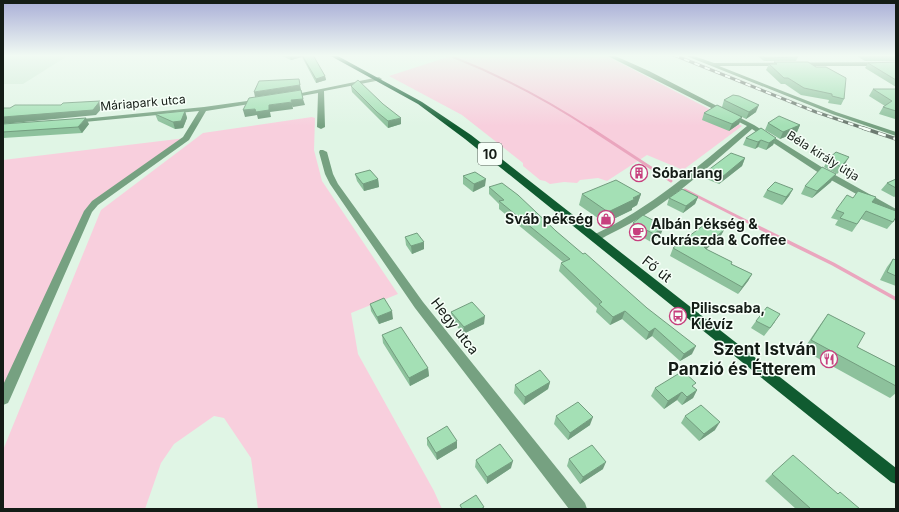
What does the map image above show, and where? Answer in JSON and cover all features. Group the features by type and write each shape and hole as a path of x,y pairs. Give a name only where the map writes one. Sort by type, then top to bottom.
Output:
{"main road":[{"name":"Fő út","path":"379,79 420,103 468,137 896,477"}],"street":[{"path":"284,97 379,79"},
{"name":"Béla király útja","path":"660,79 752,126 825,173 896,213"},
{"path":"748,79 834,113 896,134"},
{"path":"321,91 321,127"},
{"name":"Máriapark utca","path":"66,121 204,109 269,99"},
{"path":"3,399 88,210 95,203 186,138 190,134 204,109"},
{"path":"594,238 618,227 652,206 752,126"},
{"name":"Hegy utca","path":"323,152 328,174 334,184 419,305 580,509"}],"shaded area":[{"path":"3,79 31,79 23,84 3,84"},
{"path":"394,79 651,79 742,126 683,170 647,155 607,181 598,178 580,180 577,183 564,182 550,184 540,180 523,166 523,163 462,115"},
{"path":"312,117 315,118 314,150 322,181 398,294 351,313 358,354 434,491 442,509 258,509 251,458 224,418 214,416 174,444 161,463 145,509 3,509 3,450 101,210 203,133"},
{"path":"186,138 95,203 3,399 3,160"}],"building":[{"path":"299,79 300,85 254,92 259,81"},
{"path":"789,79 846,79 844,99 832,96 832,94 804,88"},
{"path":"358,80 383,104 401,118 388,121 377,112 351,86"},
{"path":"873,89 896,89 896,111 883,107 892,101"},
{"path":"301,90 303,99 269,105 269,110 256,112 255,109 243,110 249,98"},
{"path":"733,95 739,96 759,105 749,112 724,100"},
{"path":"100,101 93,110 3,117 3,108 10,108 15,105 61,105 63,103"},
{"path":"717,105 742,117 732,124 704,113"},
{"path":"185,111 181,121 173,122 155,114"},
{"path":"779,116 800,125 783,132 768,123"},
{"path":"86,118 78,127 3,132 3,124"},
{"path":"761,128 776,138 769,143 761,140 758,142 746,138"},
{"path":"836,152 849,157 841,167 828,159"},
{"path":"731,153 745,158 722,177 707,171"},
{"path":"822,167 836,174 817,191 805,186"},
{"path":"370,170 378,179 363,184 355,174"},
{"path":"475,172 486,179 474,184 463,176"},
{"path":"896,179 896,188 887,183"},
{"path":"616,180 641,194 633,198 635,199 608,212 582,194"},
{"path":"775,182 793,189 786,197 767,190"},
{"path":"502,183 518,195 556,231 583,254 585,253 647,308 696,346 684,354 655,328 649,332 625,311 613,317 599,304 602,302 561,263 570,259 499,201 504,200 489,187"},
{"path":"682,189 698,197 686,206 669,198"},
{"path":"858,191 876,197 872,202 896,211 896,217 893,222 866,211 857,224 840,218 844,213 836,210 847,195 853,198"},
{"path":"643,215 664,226 654,234 633,223"},
{"path":"708,222 724,230 704,247 732,262 731,264 752,274 742,287 673,248"},
{"path":"417,233 424,242 411,246 405,237"},
{"path":"893,259 896,260 896,276 887,272"},
{"path":"384,298 392,311 377,317 370,304"},
{"path":"472,302 485,316 464,327 451,312"},
{"path":"767,307 780,314 770,328 756,321"},
{"path":"828,314 865,333 857,347 896,367 896,386 811,340"},
{"path":"401,327 428,368 409,378 382,335"},
{"path":"540,370 550,382 525,397 515,385"},
{"path":"683,371 696,383 692,386 697,390 687,397 682,392 668,401 655,388"},
{"path":"578,402 593,417 570,433 556,416"},
{"path":"701,405 720,422 704,434 685,416"},
{"path":"447,426 457,441 436,453 427,438"},
{"path":"500,444 513,461 487,477 476,460"},
{"path":"592,445 606,462 583,477 569,459"},
{"path":"793,455 838,494 840,492 860,509 811,509 772,474"},
{"path":"476,495 484,507 481,509 462,509 460,505"}],"waterway":[{"path":"502,79 559,109 591,129"},
{"path":"590,128 671,181"},
{"path":"685,190 753,225"},
{"path":"753,225 833,264 896,299"}],"railway":[{"path":"734,79 816,112 866,129"},
{"path":"866,129 896,139"}],"place":[{"name":"Sóbarlang","path":"639,173"},
{"name":"Sváb pékség","path":"606,219"},
{"name":"Albán Pékség & Cukrászda & Coffee","path":"638,232"},
{"name":"Piliscsaba, Klévíz","path":"678,316"},
{"name":"Szent István Panzió és Étterem","path":"829,359"}]}
